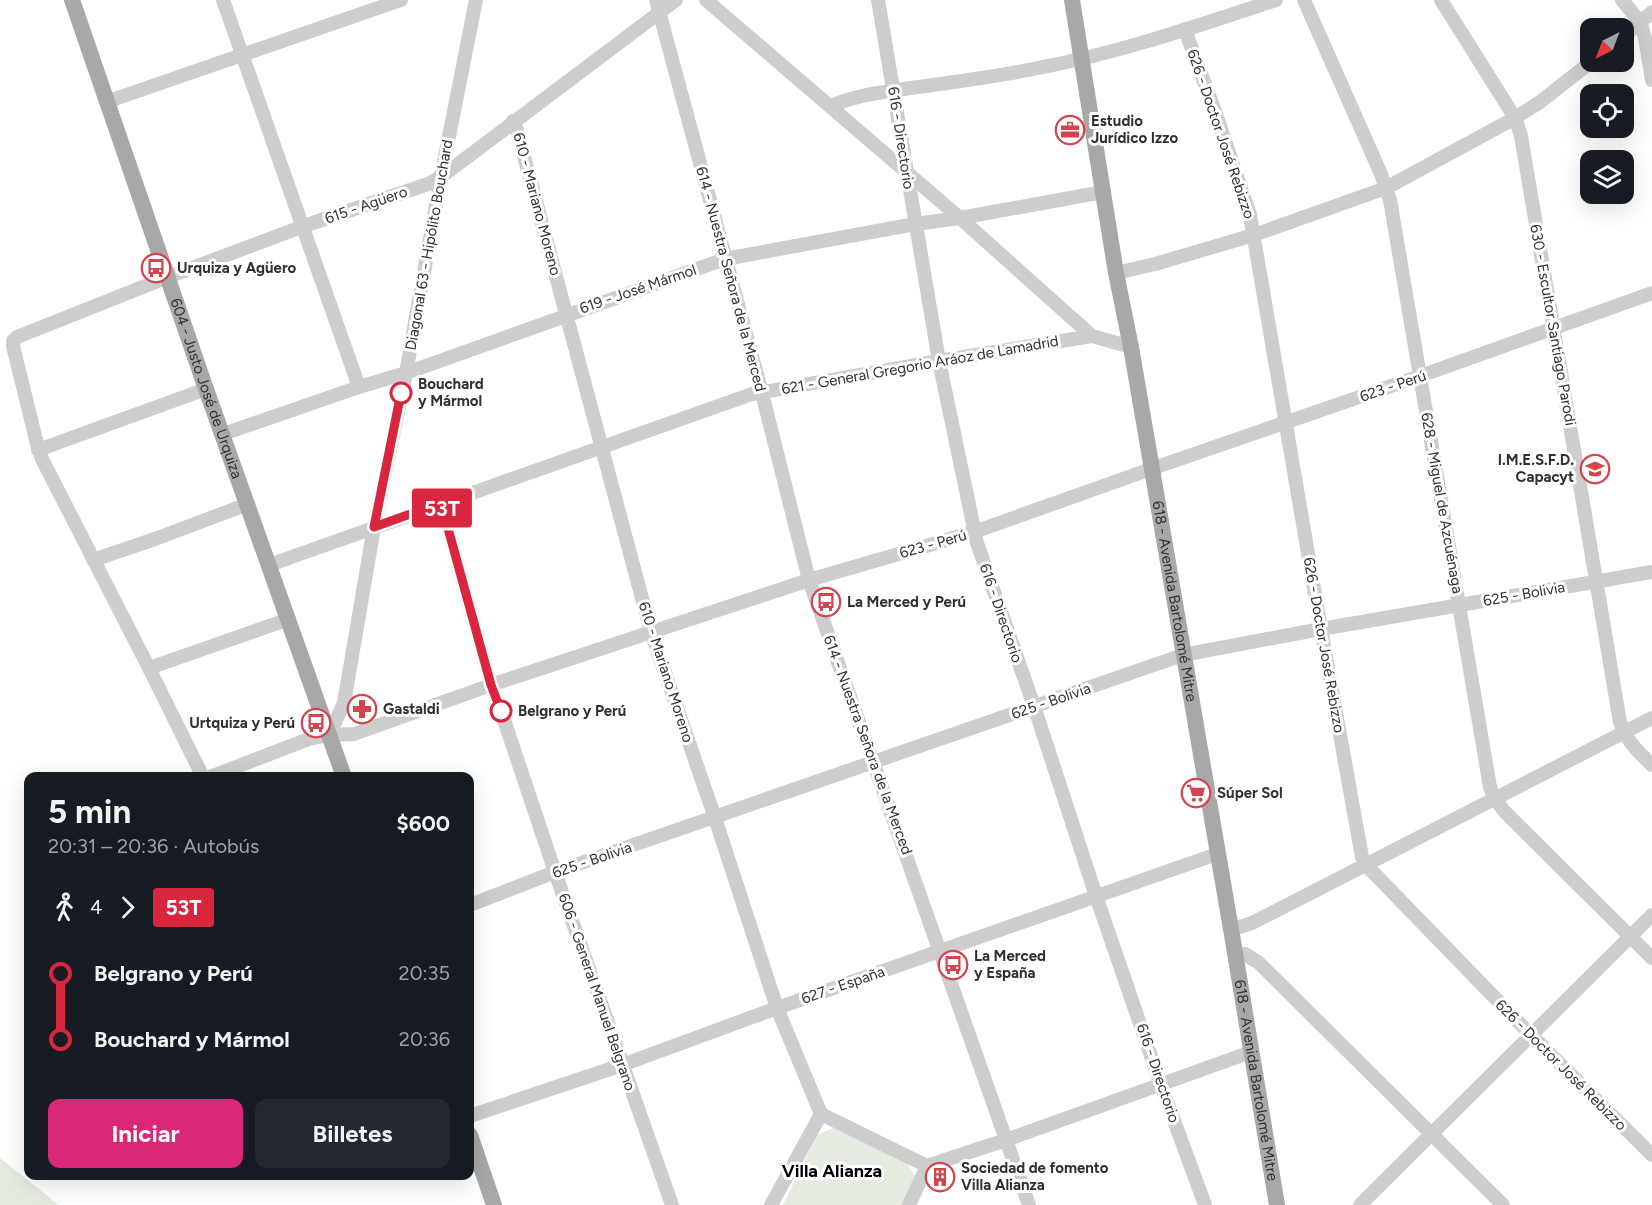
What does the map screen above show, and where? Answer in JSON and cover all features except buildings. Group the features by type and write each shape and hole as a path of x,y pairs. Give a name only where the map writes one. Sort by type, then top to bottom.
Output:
{"main road":[{"name":"604 - Justo José de Urquiza","path":"72,0 206,389 342,772"},
{"name":"618 - Avenida Bartolomé Mitre","path":"1072,0 1116,273 1131,347 1277,1205"},
{"path":"474,1147 494,1205"}],"street":[{"path":"223,0 359,387"},
{"path":"106,102 401,0"},
{"name":"Diagonal 63 - Hipólito Bouchard","path":"329,735 344,703 374,527 406,373 476,0"},
{"name":"615 - Agüero","path":"39,450 13,346 13,341 17,338 168,277 304,226 429,184 513,121 657,6 676,0"},
{"path":"706,0 960,218 1092,336"},
{"name":"616 - Directorio","path":"878,0 939,361 976,543 1034,706 1161,1085 1205,1205"},
{"path":"831,106 846,100 894,91 1082,59 1185,30 1276,0"},
{"name":"628 - Miguel de Azcuénaga","path":"1304,0 1386,188 1392,210 1490,787 1495,799 1505,812 1652,958"},
{"name":"630 - Escultor Santiago Parodi","path":"1441,0 1515,118 1521,136 1620,722 1623,733 1632,746 1652,765"},
{"path":"1622,0 1641,23 1652,80"},
{"name":"614 - Nuestra Señora de la Merced","path":"657,6 762,393 809,580 1029,1205"},
{"path":"1634,28 1652,12"},
{"name":"626 - Doctor José Rebizzo","path":"1185,30 1246,200 1254,235 1362,857 1365,864 1531,1035 1652,1155"},
{"path":"1116,273 1254,235 1386,188 1515,118 1580,71"},
{"name":"610 - Mariano Moreno","path":"513,121 518,130 651,632 777,1008 821,1114"},
{"name":"619 - José Mármol","path":"223,434 406,373 725,259 1103,192"},
{"name":"623 - Perú","path":"223,772 309,739 354,734 491,685 809,580 974,532 1553,330 1652,293"},
{"name":"621 - General Gregorio Aráoz de Lamadrid","path":"269,565 752,394 1092,336 1131,347"},
{"path":"201,772 39,450 206,389"},
{"name":"606 - General Manuel Belgrano","path":"441,503 491,685 672,1205"},
{"path":"93,560 248,504"},
{"name":"625 - Bolivia","path":"474,903 555,872 1183,656 1321,629 1652,572"},
{"path":"150,668 289,619"},
{"path":"1231,930 1251,923 1652,718"},
{"name":"627 - España","path":"474,1115 622,1065 777,1008 1217,854"},
{"path":"1360,1205 1652,915"},
{"path":"1236,955 1245,954 1259,963 1503,1205"},
{"path":"771,1205 821,1114 927,1166 1251,1052"},
{"path":"909,1205 927,1166"}],"shaded area":[{"path":"833,1128 905,1160 916,1178 903,1205 783,1205 817,1135"},
{"path":"0,1158 24,1177 24,1180 28,1180 59,1205 0,1205"}],"bus line":[{"name":"53T","path":"401,393 374,527 441,503 491,685 501,711"}],"place":[{"name":"Estudio Jurídico Izzo","path":"1070,130"},
{"name":"Urquiza y Agüero","path":"156,268"},
{"name":"Bouchard y Mármol","path":"401,393"},
{"name":"I.M.E.S.F.D. Capacyt","path":"1595,469"},
{"name":"La Merced y Perú","path":"826,602"},
{"name":"Gastaldi","path":"362,709"},
{"name":"Belgrano y Perú","path":"501,711"},
{"name":"Urtquiza y Perú","path":"316,723"},
{"name":"Súper Sol","path":"1196,793"},
{"name":"La Merced y España","path":"953,965"},
{"name":"Sociedad de fomento Villa Alianza","path":"940,1177"}],"district":[{"name":"Villa Alianza","path":"832,1171"}]}
